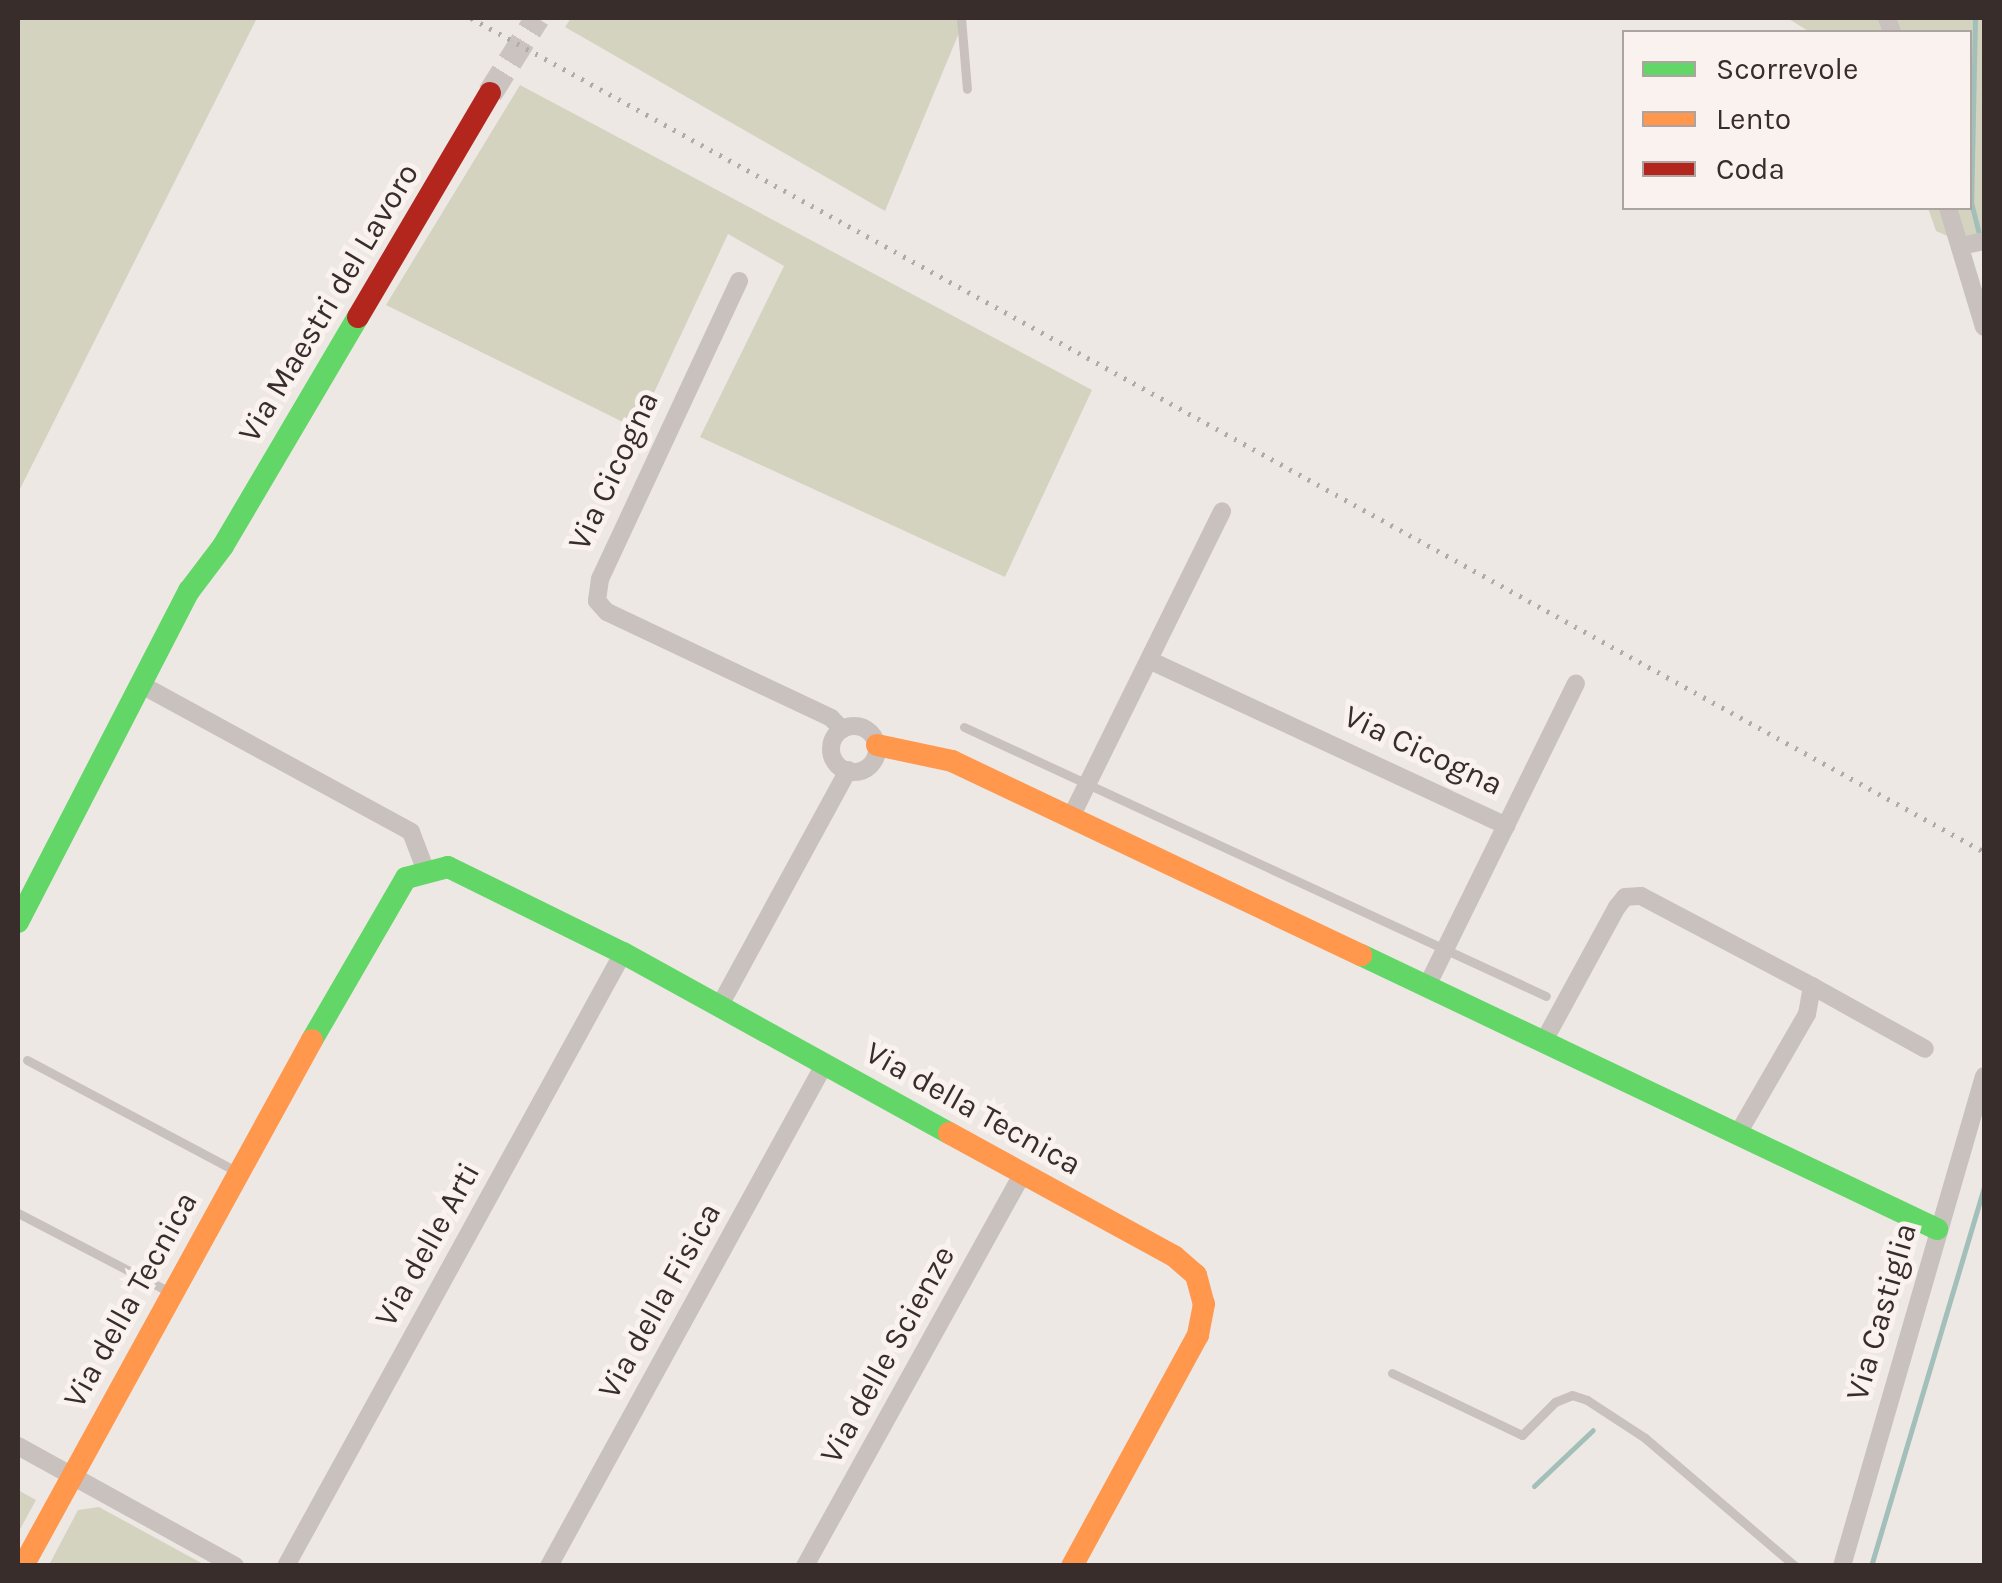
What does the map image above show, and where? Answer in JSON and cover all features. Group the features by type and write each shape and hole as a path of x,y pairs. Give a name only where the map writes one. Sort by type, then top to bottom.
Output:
{"street":[{"name":"Via Maestri del Lavoro","path":"18,922 104,759 151,690 222,546 490,93"},
{"path":"1949,210 1973,243 1984,327"},
{"name":"Via Cicogna","path":"739,281 600,579 597,601 606,612 831,718 842,730 864,728 877,745 924,750 1071,818 1711,1117 1737,1135 1937,1229"},
{"path":"1071,818 1222,511"},
{"name":"Via Maestri del Lavoro","path":"104,759 122,712 189,591 222,546"},
{"name":"Via Cicogna","path":"1149,660 1506,826"},
{"name":"Via Cicogna","path":"1428,984 1576,683"},
{"path":"151,690 411,832 426,868"},
{"path":"842,730 832,756 848,770"},
{"path":"848,770 869,766 877,745"},
{"path":"718,1006 848,770"},
{"name":"Via della Tecnica","path":"22,1566 395,891 426,868 466,871 1174,1256 1203,1288 1198,1335 1072,1566"},
{"path":"1544,1039 1625,896 1641,896 1925,1049"},
{"name":"Via delle Arti","path":"286,1566 623,954"},
{"path":"1737,1135 1808,1014 1812,986"},
{"name":"Via della Fisica","path":"549,1566 824,1065"},
{"name":"Via Castiglia","path":"1842,1566 1984,1076"},
{"name":"Via delle Scienze","path":"805,1566 1022,1173"},
{"path":"18,1446 236,1566"}],"lane":[{"path":"961,18 967,89"},
{"path":"964,727 1546,996"},
{"path":"27,1060 239,1172"},
{"path":"18,1213 172,1294"},
{"path":"1392,1373 1522,1435 1555,1402 1572,1396 1588,1400 1645,1438 1795,1566"}],"green space":[{"path":"18,18 257,18 18,493"},
{"path":"571,18 960,18 961,28 885,211 565,27"},
{"path":"1787,18 1984,18 1984,242 1970,246 1936,231 1929,210 1972,210 1972,30 1807,30"},
{"path":"520,85 1092,390 1005,577 700,437 784,266 728,234 637,429 386,305"},
{"path":"18,1490 36,1500 18,1533"},
{"path":"99,1507 205,1565 49,1565 78,1510"}],"waterway":[{"path":"1972,156 1975,18"},
{"path":"1972,206 1980,237"},
{"path":"1871,1566 1984,1188"},
{"path":"1534,1486 1593,1430"}],"tunnel":[{"path":"490,93 537,18"}],"railway":[{"path":"471,18 1984,852"}],"traffic: fast":[{"path":"18,922 189,591 223,546 358,317"},
{"path":"312,1040 406,878 448,867 623,953 949,1133"},
{"path":"1361,955 1937,1229"}],"traffic: slow":[{"path":"877,745 952,761 1361,955"},
{"path":"23,1566 312,1040"},
{"path":"949,1133 1174,1256 1196,1275 1204,1304 1198,1335 1072,1566"}],"traffic: jam":[{"path":"358,317 490,93"}]}
